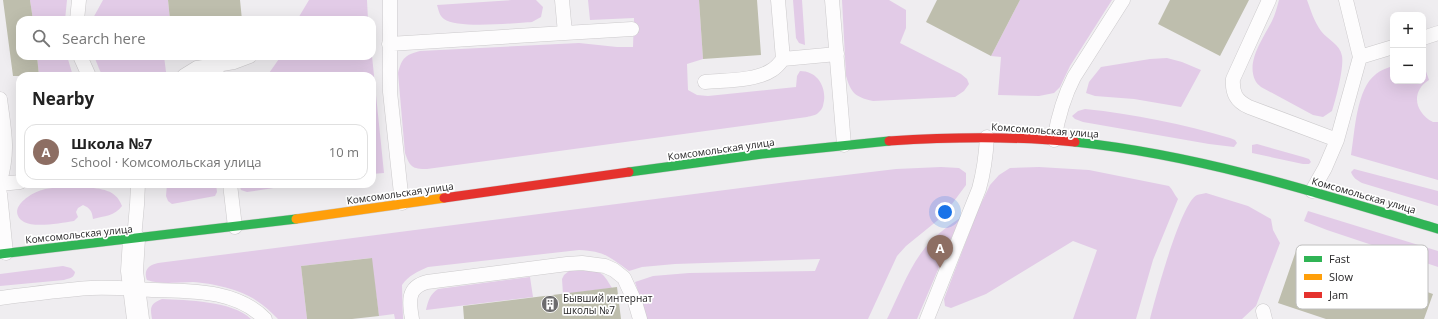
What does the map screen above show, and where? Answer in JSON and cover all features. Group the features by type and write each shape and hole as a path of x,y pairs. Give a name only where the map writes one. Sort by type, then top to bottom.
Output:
{"street":[{"name":"Комсомольская улица","path":"3,254 235,227 771,153 910,139 987,137 1054,140 1104,145 1179,157 1249,174 1438,229"},
{"path":"134,239 132,262 138,319"}],"lane":[{"path":"77,16 79,0"},
{"path":"390,0 389,69 392,122 402,203"},
{"path":"562,0 565,32"},
{"path":"778,0 783,59"},
{"path":"832,0 844,145"},
{"path":"1054,140 1062,102 1071,83 1123,0"},
{"path":"1269,0 1233,79 1232,87 1234,96 1243,104 1337,140"},
{"path":"1312,192 1328,162 1337,140 1360,57 1346,0"},
{"path":"390,44 632,29"},
{"path":"1426,37 1438,33"},
{"path":"1360,57 1390,48"},
{"path":"706,82 748,78 762,74 772,70 783,59 837,54"},
{"path":"82,60 87,72"},
{"path":"190,72 197,68 217,70 239,60"},
{"path":"0,99 6,146 6,158 0,183 16,182"},
{"path":"927,319 979,189 986,161 987,137"},
{"path":"134,239 138,188"},
{"path":"230,188 235,227"},
{"path":"0,194 3,254"},
{"path":"412,319 410,303 411,294 414,288 420,284 582,263 605,266 614,270 624,278 635,302 640,319"},
{"path":"0,298 91,288 134,288 192,291 223,296 238,301 252,308 265,319"}],"shaded area":[{"path":"30,0 67,0 65,16 32,16"},
{"path":"103,0 168,0 170,16 94,16"},
{"path":"309,0 367,0 368,16 299,16"},
{"path":"512,0 536,0 543,7 541,17 532,22 486,25 461,24 444,19 440,14 437,5"},
{"path":"588,0 699,0 703,59 687,64 688,90 697,95 708,96 796,87 797,76 800,71 816,77 822,85 824,101 822,108 817,114 807,117 427,169 415,168 410,164 405,153 398,73 405,58 420,51 579,43 633,47 634,18 590,20"},
{"path":"793,0 802,0 805,45 799,43 796,38"},
{"path":"842,0 889,0 906,10 906,28 900,43 961,74 967,79 969,84 964,91 955,97 873,101 858,96 850,87 846,76"},
{"path":"1020,0 1112,0 1070,66 1060,87 1054,93 1039,96 998,95 1001,57 991,56"},
{"path":"1279,0 1307,0 1321,31 1339,48 1341,52 1342,68 1336,99 1332,111 1323,117 1313,115 1261,87 1255,80 1253,73 1254,57 1273,19"},
{"path":"1167,58 1182,62 1201,70 1181,107 1134,99 1095,96 1086,93 1089,82 1101,67 1150,59"},
{"path":"37,60 68,60 72,72 39,72"},
{"path":"96,60 164,60 166,72 101,72"},
{"path":"278,60 372,60 374,72 270,72"},
{"path":"1390,67 1390,84 1424,84 1419,90 1417,101 1422,113 1427,118 1433,122 1438,122 1438,180 1351,155 1355,123 1360,100 1369,81 1384,69"},
{"path":"1426,72 1429,80 1426,82"},
{"path":"376,95 384,173 376,174"},
{"path":"1085,109 1140,117 1194,128 1230,138 1235,140 1237,143 1234,147 1209,144 1083,122 1072,116 1078,111"},
{"path":"1257,144 1309,159 1311,162 1309,164 1303,164 1252,153 1252,145"},
{"path":"941,167 959,168 966,173 966,185 943,216 906,246 897,256 868,319 647,319 635,282 653,276 689,273 815,271 820,259 675,264 642,267 629,271 601,253 579,250 428,267 410,276 402,285 403,319 395,319 394,314 379,316 371,258 301,266 307,319 278,319 251,297 226,288 193,282 153,282 147,280 146,276 146,271 148,268 158,263 787,182 896,169"},
{"path":"1039,167 1089,170 1169,186 1172,189 1178,199 1153,260 1136,319 1073,319 1097,250 1073,241 986,294 951,308 945,306 944,299 978,210 990,185 999,175 1010,168"},
{"path":"1354,169 1438,191 1438,206 1362,183 1355,179 1352,174 1351,172"},
{"path":"167,188 216,188 217,192 215,196 172,204 168,201 166,196"},
{"path":"240,188 274,188 247,192 241,190"},
{"path":"47,189 102,189 116,196 122,206 113,214 93,219 90,210 83,205 78,208 76,212 78,217 74,221 41,225 24,222 19,217 17,212 18,207 26,198"},
{"path":"1206,193 1248,206 1271,219 1273,230 1280,243 1256,306 1242,319 1150,319 1176,232 1191,202 1197,195"},
{"path":"1308,211 1418,245 1372,245 1304,221"},
{"path":"960,218 917,319 887,319 919,256 936,236"},
{"path":"1428,248 1438,251 1438,267 1428,264"},
{"path":"63,266 71,268 75,272 73,277 64,280 0,286 0,274"},
{"path":"581,270 600,273 606,278 612,288 563,294 562,279 564,275 569,271"},
{"path":"530,277 533,297 426,310 430,298 438,289"},
{"path":"162,299 196,301 221,305 233,308 251,319 152,319 151,312 153,304"}],"building":[{"path":"3,0 30,0 32,16 16,16 16,60 37,60 39,72 16,72 16,76 13,76"},
{"path":"168,0 240,0 242,16 170,16"},
{"path":"699,0 757,0 761,55 703,59"},
{"path":"937,0 1020,0 991,56 926,22"},
{"path":"1170,0 1249,0 1220,56 1158,24"},
{"path":"1296,251 1296,309 1278,303"},
{"path":"372,258 379,316 352,319 307,319 301,266"},
{"name":"Бывший интернат школы №7","path":"617,287 621,319 464,319 463,306"},
{"path":"1428,292 1433,294 1428,308"},
{"path":"1296,309 1428,309 1424,319 1326,319"}],"traffic: fast":[{"path":"629,172 762,154 889,141"},
{"path":"1075,142 1121,148 1213,166 1304,189 1438,229"},
{"path":"0,254 296,219"}],"traffic: slow":[{"path":"296,219 444,198"}],"traffic: jam":[{"path":"889,141 982,138 1075,142"},
{"path":"444,198 629,172"}],"place":[{"name":"Школа №7","path":"940,268"},
{"name":"Бывший интернат школы №7","path":"550,304"}]}
